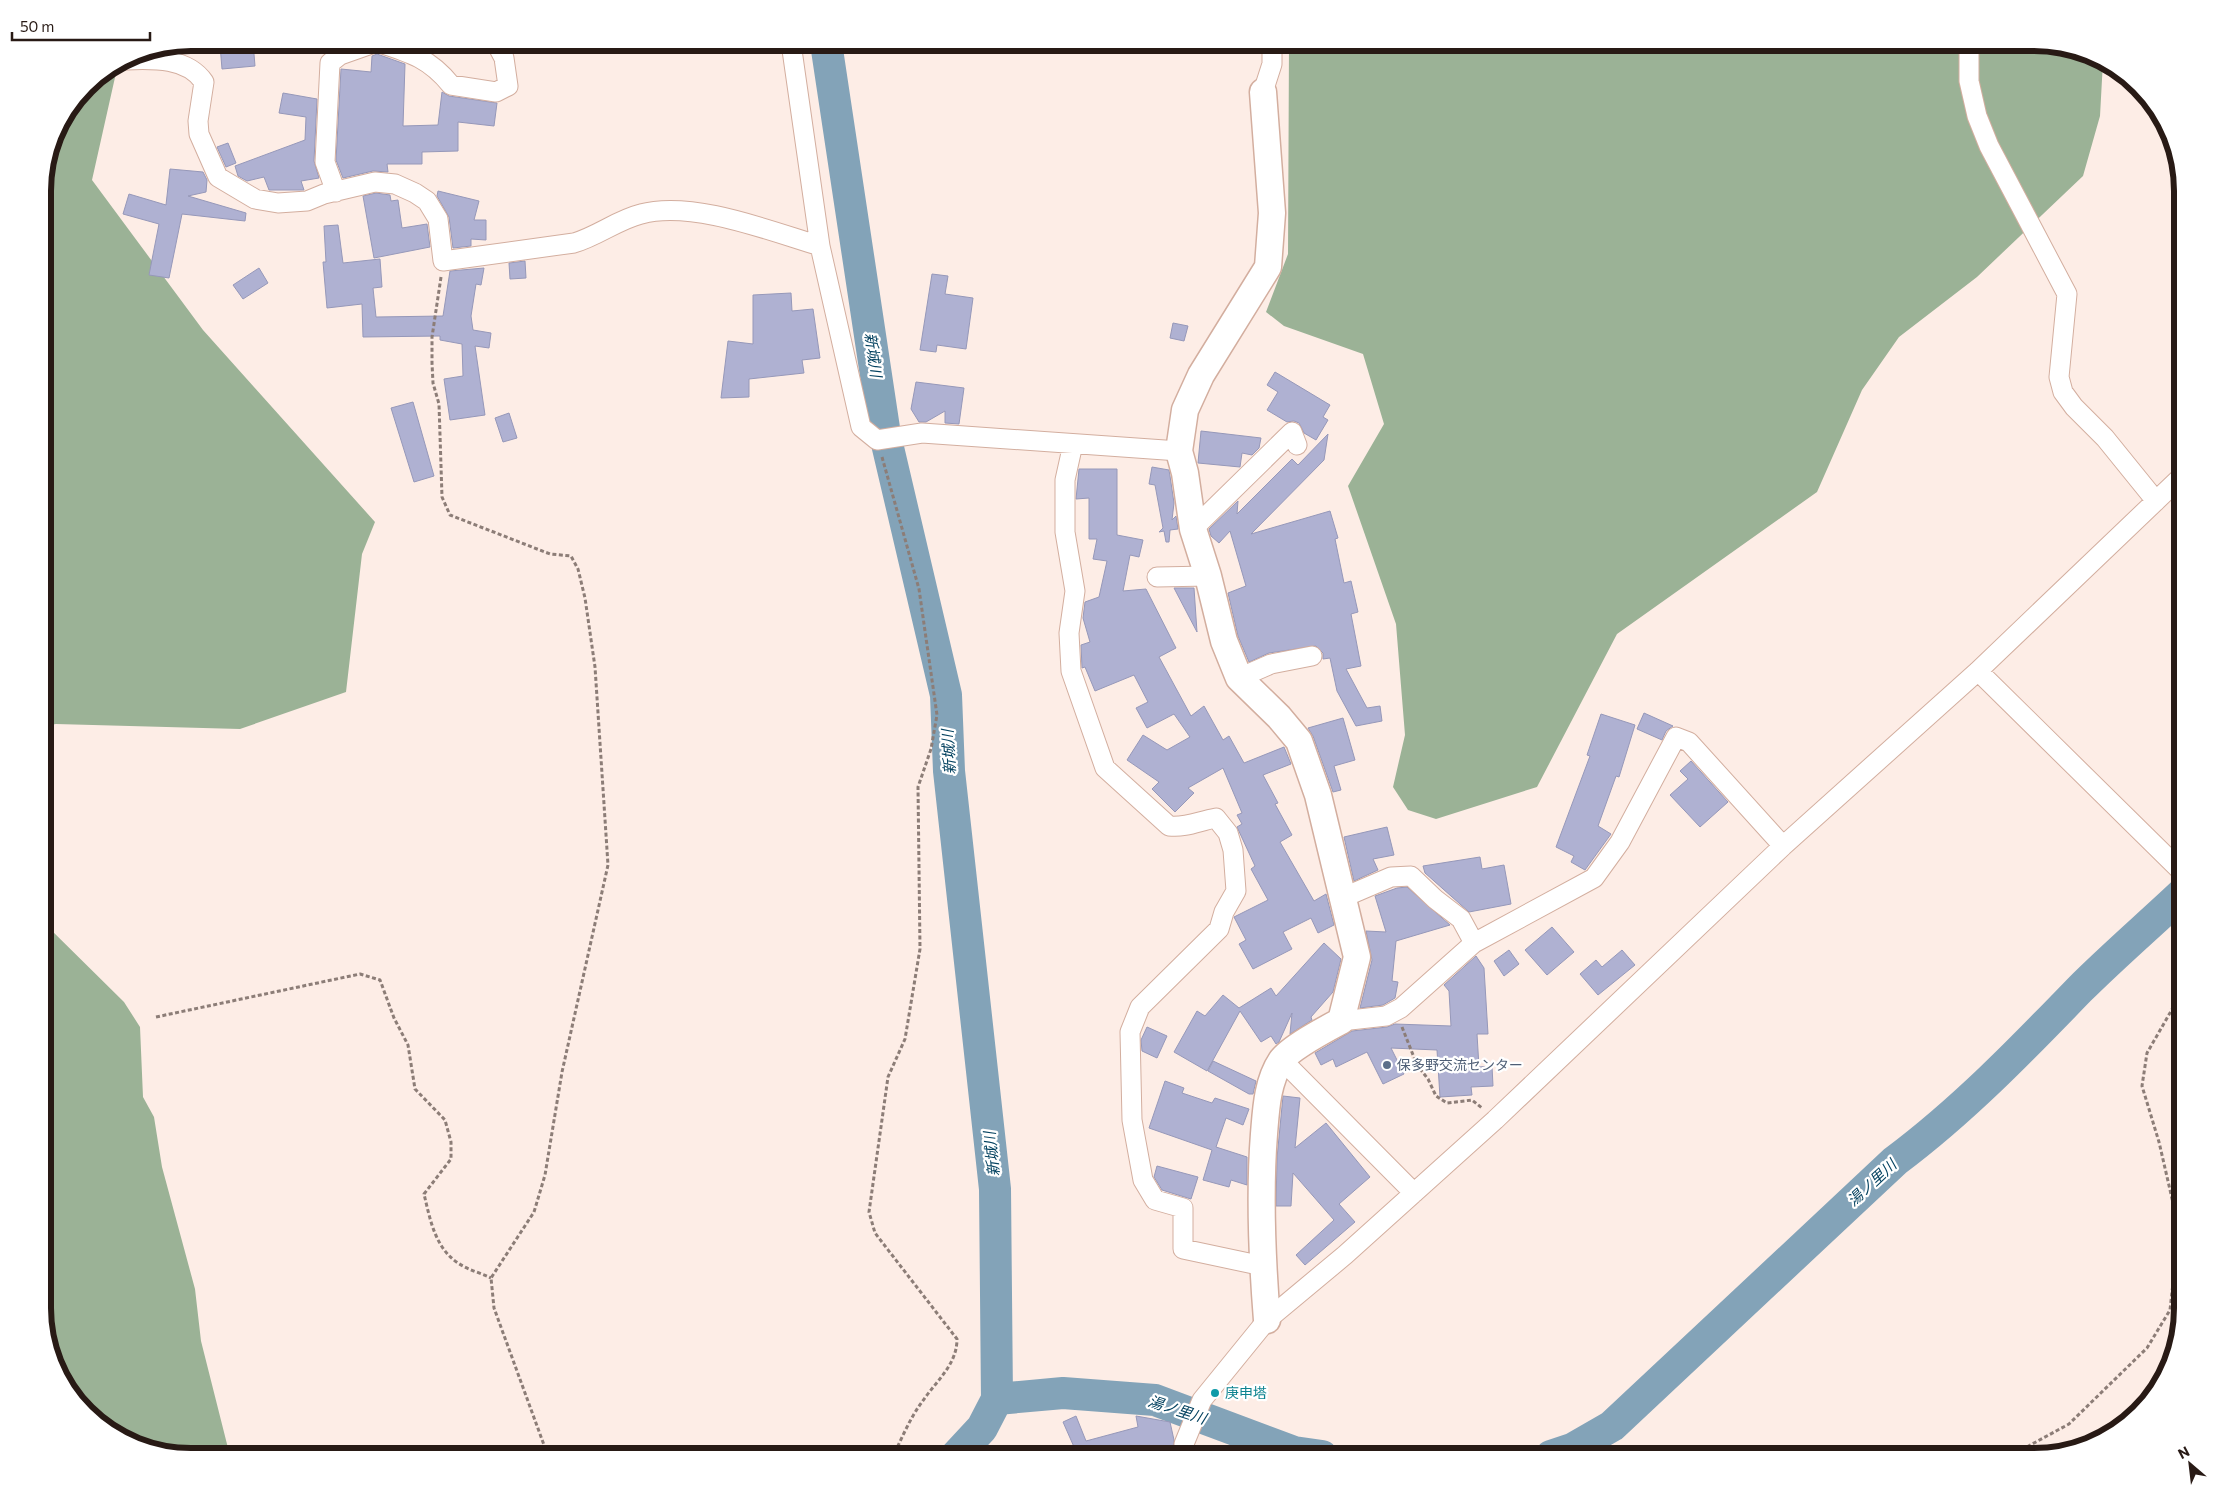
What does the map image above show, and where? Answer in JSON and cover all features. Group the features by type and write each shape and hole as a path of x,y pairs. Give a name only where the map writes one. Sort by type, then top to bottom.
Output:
{"street":[{"path":"336,192 325,162 330,63 340,55 350,51"},
{"path":"405,51 438,68 451,85 496,92 508,86 504,58 500,51"},
{"path":"792,51 820,246 861,427 881,439 922,433 1179,451"},
{"path":"1263,51 1263,92 1272,213 1268,267 1201,375 1186,410 1179,451 1185,473 1193,529 1208,576 1224,641 1239,678 1279,717 1299,741 1318,795 1357,957 1340,1021"},
{"path":"1263,92 1272,64 1272,51"},
{"path":"1969,51 1969,81 1977,116 1989,146 2067,294 2059,377 2063,392 2074,407 2105,438 2156,501"},
{"path":"143,60 163,60 188,68 198,74 204,82 198,120 199,134 218,177 255,199 278,203 307,201 375,182 395,184 427,201 438,219 444,261 574,243 590,238 641,214 662,211 699,212 820,246"},
{"path":"1193,529 1292,432 1298,445"},
{"path":"1073,444 1065,480 1065,532 1075,591 1069,633 1071,670 1105,768 1169,826 1183,827 1195,821 1216,818 1228,833 1233,850 1236,891 1224,912 1219,929 1140,1007 1130,1032 1132,1120 1143,1180 1155,1200 1183,1208 1183,1250 1263,1266"},
{"path":"1184,1448 1191,1425 1202,1400 1267,1320 1345,1255 1495,1120 1783,846 1978,671 2174,484"},
{"path":"1157,577 1208,576"},
{"path":"1239,678 1271,664 1312,656"},
{"path":"1978,671 2174,864"},
{"path":"1267,1320 1263,1266 1261,1180 1266,1105 1273,1078 1282,1060 1312,1037 1340,1021 1386,1016 1412,999 1474,943 1594,878 1620,842 1676,737 1689,742 1783,846"},
{"path":"1342,898 1391,877 1411,876 1435,899 1461,919 1474,943"},
{"path":"1282,1060 1414,1193"}],"path":[{"path":"444,261 432,337 433,383 439,404 442,497 450,515 550,554 571,556 578,569 595,667 608,865 562,1072 545,1175 534,1212 491,1278 494,1308 545,1448"},
{"path":"881,439 919,589 937,715 931,749 918,787 920,949 905,1038 888,1077 870,1212 875,1233 958,1339 957,1350 947,1370 922,1402 897,1448"},
{"path":"156,1017 360,974 380,980 394,1018 408,1044 415,1089 446,1120 451,1142 451,1159 424,1194 430,1221 442,1249 459,1264 491,1278"},
{"path":"2174,1006 2147,1053 2142,1086 2159,1142 2174,1206"},
{"path":"1392,1012 1401,1024 1411,1052 1436,1096 1447,1103 1472,1100 1495,1120"},
{"path":"2025,1448 2069,1424 2147,1348 2170,1310 2174,1274"}],"green space":[{"path":"1289,51 2034,51 2061,54 2079,59 2103,70 2100,116 2083,176 1977,277 1899,337 1862,390 1817,492 1617,634 1537,787 1436,819 1408,810 1393,787 1405,735 1396,624 1348,486 1384,424 1363,354 1284,326 1266,312 1288,254"},
{"path":"116,73 92,180 203,330 375,522 362,554 346,692 240,729 52,725 52,173 59,146 75,113 92,92"},
{"path":"52,931 124,1002 140,1027 143,1097 154,1117 162,1167 195,1289 201,1341 228,1448 173,1447 146,1440 129,1433 113,1424 92,1407 70,1378 59,1353 52,1317"}],"building":[{"path":"220,51 254,51 255,66 222,69"},
{"path":"377,54 405,64 403,126 438,125 442,92 449,96 497,103 494,126 458,122 458,151 422,152 422,164 387,164 388,172 373,171 343,178 336,160 341,69 371,72 372,56"},
{"path":"283,93 317,99 314,161 319,178 301,181 304,190 269,190 264,177 247,181 238,176 235,166 305,140 306,117 279,113"},
{"path":"228,143 236,163 226,167 217,147"},
{"path":"170,169 203,172 207,180 206,192 188,196 246,213 245,221 182,214 169,278 149,275 159,224 123,214 129,194 166,205"},
{"path":"438,191 479,201 474,220 486,220 486,240 471,239 471,246 453,248 449,217 437,196"},
{"path":"376,193 390,195 391,201 398,200 402,228 427,224 430,247 374,258 363,196"},
{"path":"338,225 343,263 380,259 382,287 373,288 376,317 443,316 450,271 484,268 481,285 476,284 471,316 473,330 491,333 489,348 475,346 485,415 450,420 444,379 463,376 462,344 440,340 440,336 363,337 362,304 327,308 323,262 326,262 324,226"},
{"path":"525,261 526,278 510,279 509,263"},
{"path":"259,268 268,283 243,299 233,285"},
{"path":"932,274 948,276 945,294 973,298 966,349 937,345 936,352 920,350"},
{"path":"791,293 792,311 813,309 820,358 802,360 804,373 749,379 749,397 721,398 728,341 753,344 753,295"},
{"path":"1173,323 1188,326 1184,341 1170,338"},
{"path":"1275,372 1330,405 1323,417 1328,420 1316,440 1304,433 1299,423 1294,421 1287,422 1267,410 1278,392 1267,385"},
{"path":"916,382 964,388 959,424 945,423 945,411 926,422 919,422 911,409"},
{"path":"413,402 434,476 414,482 391,408"},
{"path":"509,413 517,438 503,442 495,418"},
{"path":"1201,431 1261,438 1259,448 1252,455 1242,453 1240,467 1198,463"},
{"path":"1328,434 1324,460 1251,534 1330,511 1338,538 1335,539 1344,583 1351,581 1358,612 1351,614 1361,666 1346,669 1367,708 1380,706 1382,721 1356,726 1337,691 1330,658 1323,659 1323,653 1316,646 1269,653 1249,662 1238,636 1228,593 1246,586 1230,531 1219,543 1211,536 1209,529 1238,501 1237,514 1292,459 1298,465"},
{"path":"1152,467 1169,470 1174,503 1172,520 1176,516 1178,529 1170,530 1169,542 1166,542 1164,531 1159,532 1163,528 1155,485 1149,484"},
{"path":"1079,469 1117,469 1117,535 1143,540 1139,557 1130,555 1123,591 1146,589 1176,648 1159,657 1191,716 1204,706 1223,740 1229,736 1244,763 1284,747 1291,764 1263,775 1278,803 1275,804 1292,835 1280,842 1314,901 1326,894 1334,925 1318,933 1311,918 1283,932 1292,949 1253,969 1239,944 1246,940 1234,917 1268,900 1251,869 1255,866 1237,827 1242,824 1237,815 1242,813 1223,768 1188,788 1194,793 1175,812 1152,789 1159,782 1127,760 1143,735 1167,750 1190,737 1174,714 1147,728 1136,708 1148,702 1134,675 1095,691 1085,667 1082,668 1081,645 1090,642 1083,618 1085,602 1099,597 1107,561 1093,559 1097,539 1089,539 1089,498 1076,499"},
{"path":"1174,588 1194,588 1197,632"},
{"path":"1644,713 1673,726 1666,731 1662,740 1637,729"},
{"path":"1601,714 1635,725 1619,777 1616,776 1598,826 1611,834 1585,870 1571,862 1574,856 1556,847 1590,756 1587,755"},
{"path":"1343,718 1355,760 1334,766 1341,790 1333,792 1313,736 1308,728"},
{"path":"1691,761 1728,802 1700,827 1670,795 1688,779 1680,771"},
{"path":"1387,827 1394,855 1373,859 1378,870 1354,881 1344,837"},
{"path":"1480,857 1482,869 1504,865 1511,904 1469,912 1425,873 1423,866"},
{"path":"1407,887 1450,925 1396,941 1392,981 1398,982 1395,998 1383,1005 1360,1008 1372,960 1366,931 1386,932 1375,896 1397,888"},
{"path":"1552,927 1574,952 1547,975 1525,950"},
{"path":"1324,943 1341,959 1333,992 1311,1017 1312,1020 1290,1034 1292,1013 1279,1042 1276,1044 1271,1036 1261,1042 1240,1011 1207,1071 1174,1052 1197,1011 1205,1016 1223,995 1239,1008 1271,988 1276,996"},
{"path":"1509,950 1519,964 1504,976 1494,961"},
{"path":"1622,950 1635,965 1598,995 1580,974 1596,960 1602,967"},
{"path":"1476,956 1484,968 1488,1034 1477,1034 1479,1067 1492,1066 1493,1086 1471,1087 1472,1095 1440,1097 1437,1050 1391,1048 1404,1074 1383,1084 1367,1052 1336,1067 1333,1059 1321,1065 1315,1053 1352,1031 1387,1027 1395,1024 1451,1026 1449,991 1444,985"},
{"path":"1147,1027 1167,1036 1157,1058 1142,1051 1141,1040"},
{"path":"1213,1061 1256,1081 1253,1094 1249,1094 1208,1071"},
{"path":"1165,1081 1184,1088 1182,1093 1212,1103 1215,1098 1249,1109 1243,1125 1226,1118 1216,1147 1247,1157 1247,1185 1231,1180 1229,1187 1203,1180 1212,1150 1149,1128"},
{"path":"1283,1096 1300,1098 1295,1148 1326,1123 1370,1177 1339,1204 1355,1222 1305,1265 1296,1255 1334,1220 1293,1173 1291,1206 1276,1206 1277,1158"},
{"path":"1157,1166 1198,1177 1191,1199 1162,1190 1154,1177"},
{"path":"1076,1416 1086,1441 1138,1427 1136,1416 1170,1422 1174,1440 1173,1448 1074,1448 1063,1422"}],"waterway":[{"name":"新城川","path":"827,51 885,435 946,695 949,771 995,1189 997,1399 982,1428 963,1448"},
{"name":"湯ノ里川","path":"1574,1448 1612,1426 1895,1161 1967,1101 2092,978 2174,901"},
{"name":"湯ノ里川","path":"997,1399 1063,1393 1155,1400 1283,1448"}],"place":[{"name":"保多野交流センター","path":"1387,1065"},
{"name":"庚申塔","path":"1215,1393"}]}
